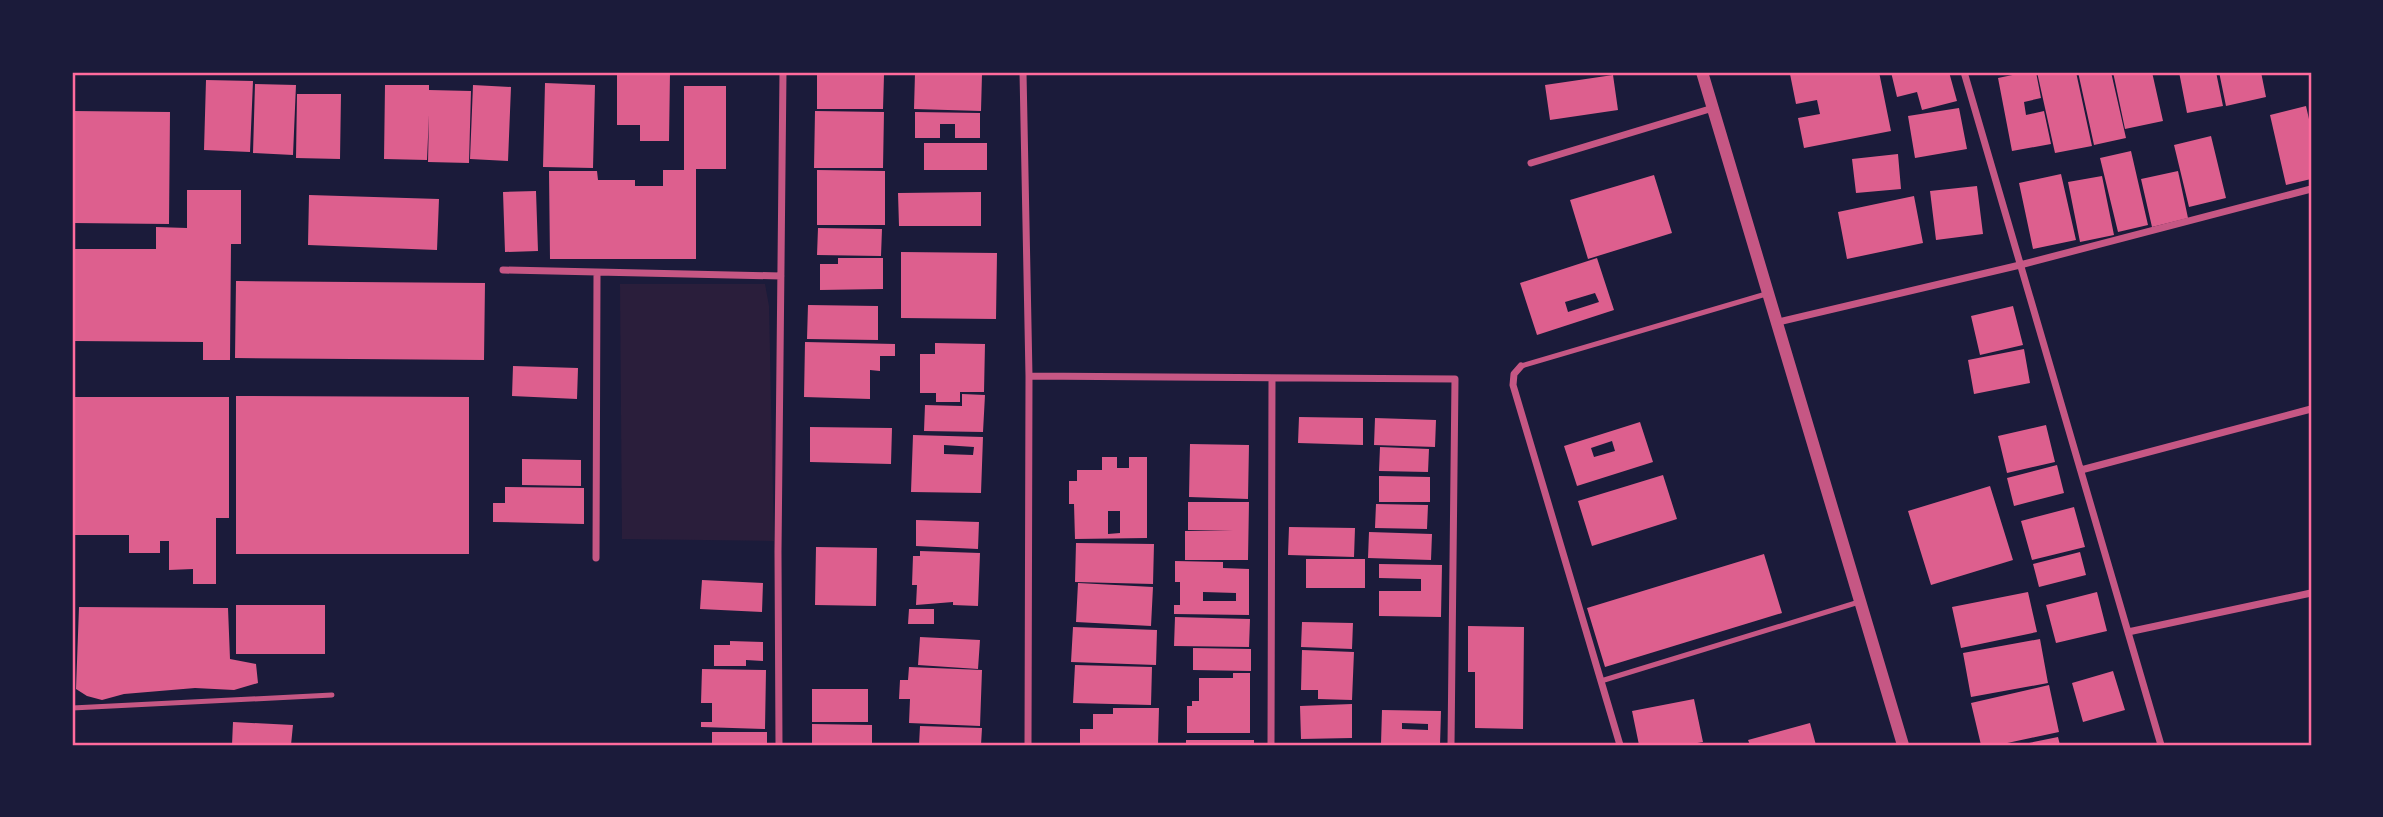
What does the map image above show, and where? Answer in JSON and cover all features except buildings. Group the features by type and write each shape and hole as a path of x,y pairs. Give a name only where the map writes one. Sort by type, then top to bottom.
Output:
{"street":[{"path":"779,745 778,552 783,72"},
{"path":"1023,72 1029,376 1028,745"},
{"path":"1702,72 1903,745"},
{"path":"1964,72 2161,745"},
{"path":"1531,163 1713,108"},
{"path":"1778,322 2020,265 2311,189"},
{"path":"503,270 781,276"},
{"path":"596,558 597,272"},
{"path":"1521,366 1514,374 1513,385 1620,745"},
{"path":"1029,376 1455,379 1451,745"},
{"path":"1271,745 1272,378"},
{"path":"2081,470 2311,409"},
{"path":"2128,632 2311,593"}],"lane":[{"path":"1521,366 1769,293"},
{"path":"1601,681 1859,602"},
{"path":"72,708 332,695"}],"shaded area":[{"path":"620,284 765,284 769,306 774,541 622,539"}]}
